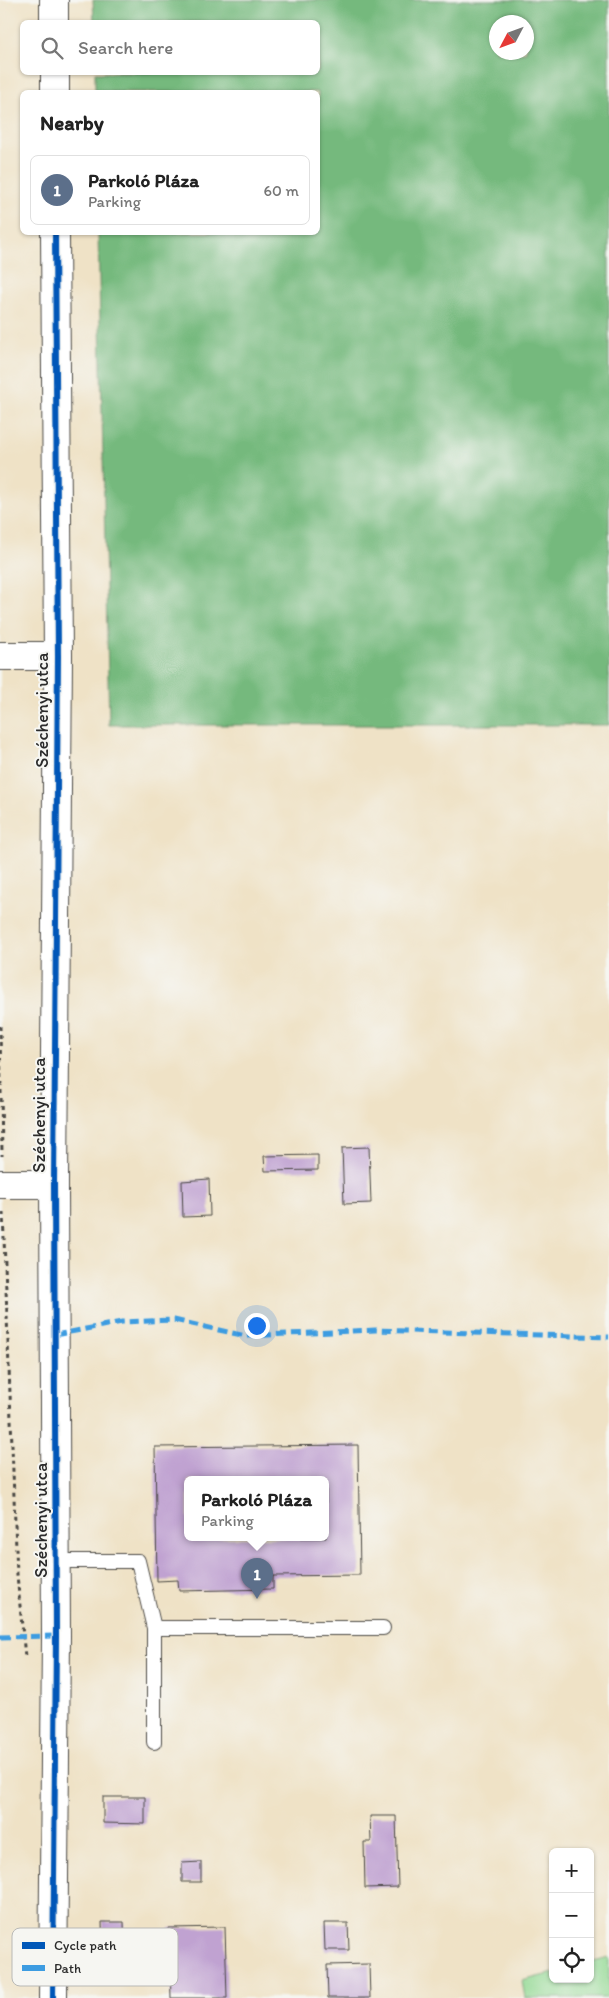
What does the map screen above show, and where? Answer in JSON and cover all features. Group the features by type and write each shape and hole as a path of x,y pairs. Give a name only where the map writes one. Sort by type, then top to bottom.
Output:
{"street":[{"path":"54,0 54,20"},
{"path":"54,75 55,90"},
{"name":"Széchenyi utca","path":"53,1928 56,1561 54,1184 58,656 55,235"},
{"path":"0,656 58,656"},
{"path":"1,1184 54,1184"}],"lane":[{"path":"56,1561 138,1561 154,1628 154,1742"},
{"path":"154,1628 383,1628"}],"path":[{"path":"0,1026 1,1184 17,1575 26,1666"}],"green space":[{"path":"93,0 609,0 609,725 109,725 98,235 320,235 320,90 95,90 95,75 320,75 320,20 94,20"},
{"path":"609,1958 609,1998 525,1998 522,1981 549,1974 549,1983 594,1983 594,1962"}],"building":[{"path":"369,1147 371,1203 344,1204 342,1148"},
{"path":"318,1155 318,1170 265,1171 264,1156"},
{"path":"209,1179 210,1216 183,1217 182,1181"},
{"path":"358,1445 360,1575 273,1576 273,1589 179,1591 178,1580 157,1581 155,1447"},
{"path":"103,1797 145,1797 145,1824 103,1823"},
{"path":"370,1816 396,1816 398,1887 365,1888 364,1842 371,1842"},
{"path":"201,1862 201,1882 182,1882 182,1863"},
{"path":"102,1922 124,1922 124,1928 102,1928"},
{"path":"324,1923 348,1923 349,1950 325,1950"},
{"path":"225,1927 227,1998 171,1998 171,1986 178,1986 178,1928 169,1928"},
{"path":"369,1964 370,1998 328,1998 327,1965"}],"marked path":[{"path":"55,1335 122,1322 174,1320 246,1336 375,1330 609,1337"},
{"path":"0,1637 56,1636"}],"cycle path":[{"path":"54,1928 56,1636 54,1184 58,656 55,235"},
{"path":"53,1986 53,1998"}],"place":[{"name":"Parkoló Pláza","path":"257,1599"}]}
